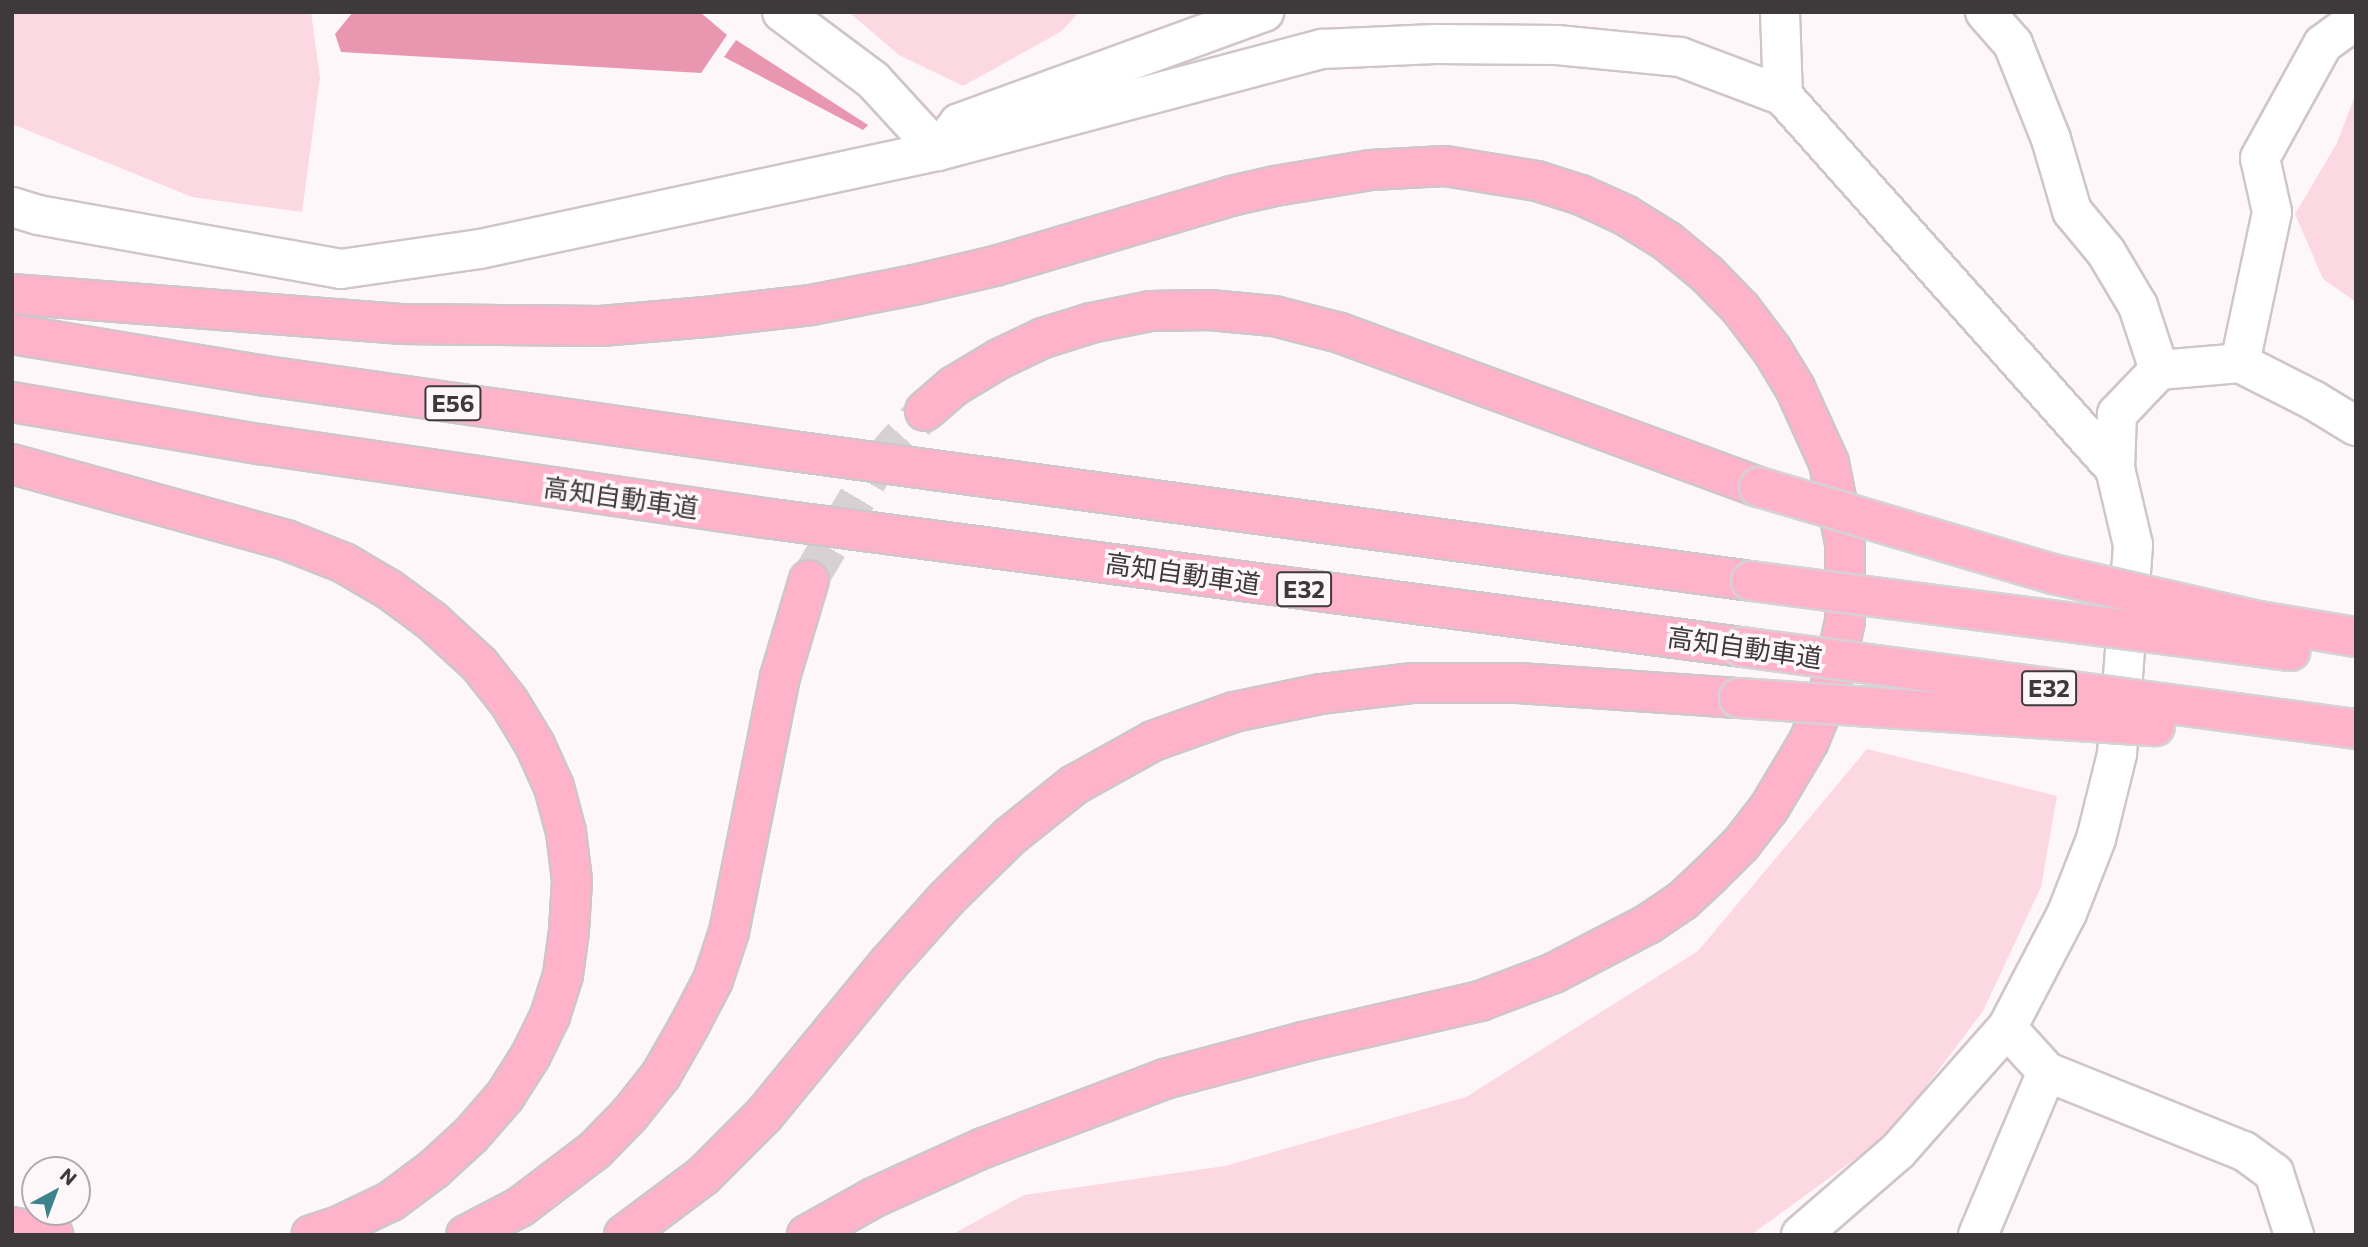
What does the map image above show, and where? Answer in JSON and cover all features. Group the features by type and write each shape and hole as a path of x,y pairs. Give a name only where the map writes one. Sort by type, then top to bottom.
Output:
{"highway":[{"path":"12,294 400,324 601,326 706,317 811,305 914,285 995,266 1231,196 1275,186 1371,170 1445,166 1537,181 1625,215 1677,249 1741,309 1772,350 1794,388 1829,463 1845,543 1845,621 1830,689 1809,741 1769,808 1741,845 1682,901 1648,925 1554,973 1480,1001 1303,1042 1165,1079 983,1148 873,1198 807,1235"},
{"path":"925,411 954,386 999,359 1043,338 1091,323 1150,311 1209,310 1274,316 1340,333 1759,487 2053,574 2259,621 2356,637"},
{"name":"E56","path":"12,334 266,376 895,465 1751,581 2356,659"},
{"name":"高知自動車道","path":"12,402 259,444 866,531 2356,729"},
{"path":"12,464 286,540 344,563 390,590 432,621 478,664 516,713 554,787 566,832 572,880 569,931 563,975 550,1016 531,1055 505,1096 471,1135 435,1169 391,1201 339,1226 311,1235"},
{"path":"466,1235 520,1207 595,1150 630,1114 661,1075 690,1026 713,979 729,932 780,677 809,580"},
{"path":"624,1235 703,1176 764,1115 888,964 947,898 1009,837 1074,785 1153,741 1234,712 1321,694 1413,683 1518,683 2356,740"},
{"path":"12,1229 23,1235"},
{"path":"12,1229 53,1235"}],"street":[{"path":"782,12 873,80 938,150"},
{"path":"938,150 959,123 1264,12"},
{"path":"1780,12 1783,96"},
{"path":"1985,12 2013,44 2051,139 2072,211 2106,252 2138,306 2159,370"},
{"path":"2240,363 2272,212 2260,158 2323,44 2356,20"},
{"path":"12,207 38,215 341,270 480,249 938,150 1322,49 1435,44 1557,45 1680,57 1783,96 2116,467"},
{"path":"1801,1235 1898,1151 2007,1028 2067,913 2096,839 2117,754 2133,545 2116,467 2117,414 2159,370 2240,363 2313,400 2356,426"},
{"path":"2007,1028 2047,1072 2244,1151 2274,1173 2294,1235"},
{"path":"1978,1235 2047,1072"}],"shaded area":[{"path":"12,12 311,12 320,78 302,212 192,197 12,124"},
{"path":"353,12 700,12 727,35 701,73 341,52 335,34"},
{"path":"849,12 1079,12 1062,31 963,86 899,55"},
{"path":"736,40 868,125 863,130 724,57"},
{"path":"2356,93 2356,302 2323,279 2295,214 2337,143"},
{"path":"1867,749 2057,796 2041,887 1983,1011 1891,1133 1751,1235 951,1235 1024,1195 1225,1166 1466,1097 1698,951"}],"tunnel":[{"path":"809,580 877,465 925,411"}]}
